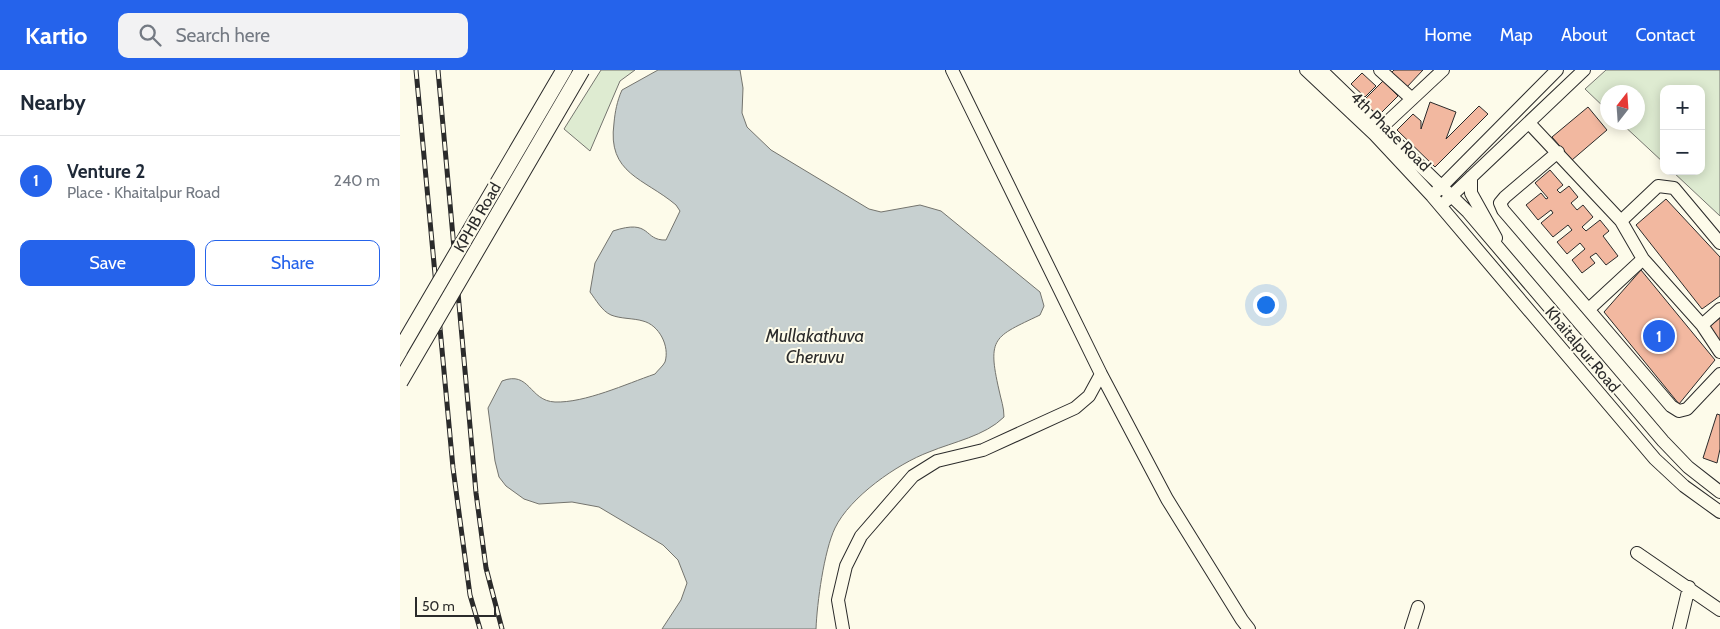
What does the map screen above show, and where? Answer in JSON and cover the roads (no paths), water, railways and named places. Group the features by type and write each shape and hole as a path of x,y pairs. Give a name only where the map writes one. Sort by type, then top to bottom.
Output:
{"main road":[{"name":"KPHB Road","path":"400,350 564,70"},
{"name":"KPHB Road","path":"400,382 582,70"}],"street":[{"path":"952,70 1101,374 1167,499 1249,629"},
{"name":"4th Phase Road","path":"1306,70 1375,135 1432,196"},
{"name":"4th Phase Road","path":"1320,70 1447,191"},
{"path":"1380,70 1412,99"},
{"path":"1382,127 1443,70"},
{"path":"1440,206 1447,191 1557,70"},
{"path":"1432,196 1447,191 1471,177 1584,70"},
{"path":"1529,124 1558,152 1621,221 1643,259 1702,325 1720,352"},
{"path":"1558,152 1500,203 1503,210 1672,406 1679,411 1687,409 1720,374"},
{"path":"1471,177 1472,193 1494,233 1500,250"},
{"path":"1621,221 1658,186 1665,185 1674,188 1720,243"},
{"name":"Khaitalpur Road","path":"1447,191 1663,440 1688,467 1720,492"},
{"name":"Khaitalpur Road","path":"1432,196 1655,459 1684,486 1720,512"},
{"path":"1589,309 1643,259"},
{"path":"1702,325 1720,309"},
{"path":"843,629 838,600 846,566 861,536 912,476 937,461 983,450 1075,408 1089,396 1101,374"},
{"path":"1637,553 1720,610"},
{"path":"1679,629 1689,587"},
{"path":"1411,629 1418,606"}],"water":[{"name":"Mullakathuva Cheruvu","path":"658,70 740,70 743,88 742,113 747,127 771,150 869,209 881,212 920,205 941,211 1040,292 1044,306 1040,315 1004,334 998,341 995,349 995,372 1004,417 978,434 916,457 889,473 863,493 842,516 831,538 824,563 816,629 662,629 681,600 687,583 678,560 663,545 599,507 572,502 539,504 524,499 506,486 499,477 488,408 502,381 518,380 546,400 555,402 567,401 592,396 655,374 665,362 666,349 662,337 654,327 643,321 611,315 602,308 590,292 595,263 613,231 634,227 641,228 654,237 666,240 680,211 676,205 630,173 616,154 613,140 616,111 622,90"}],"railway":[{"path":"416,70 453,468 470,595 480,629"},
{"path":"438,70 476,493 486,568 502,629"}],"place":[{"name":"Venture 2","path":"1659,336"}]}
